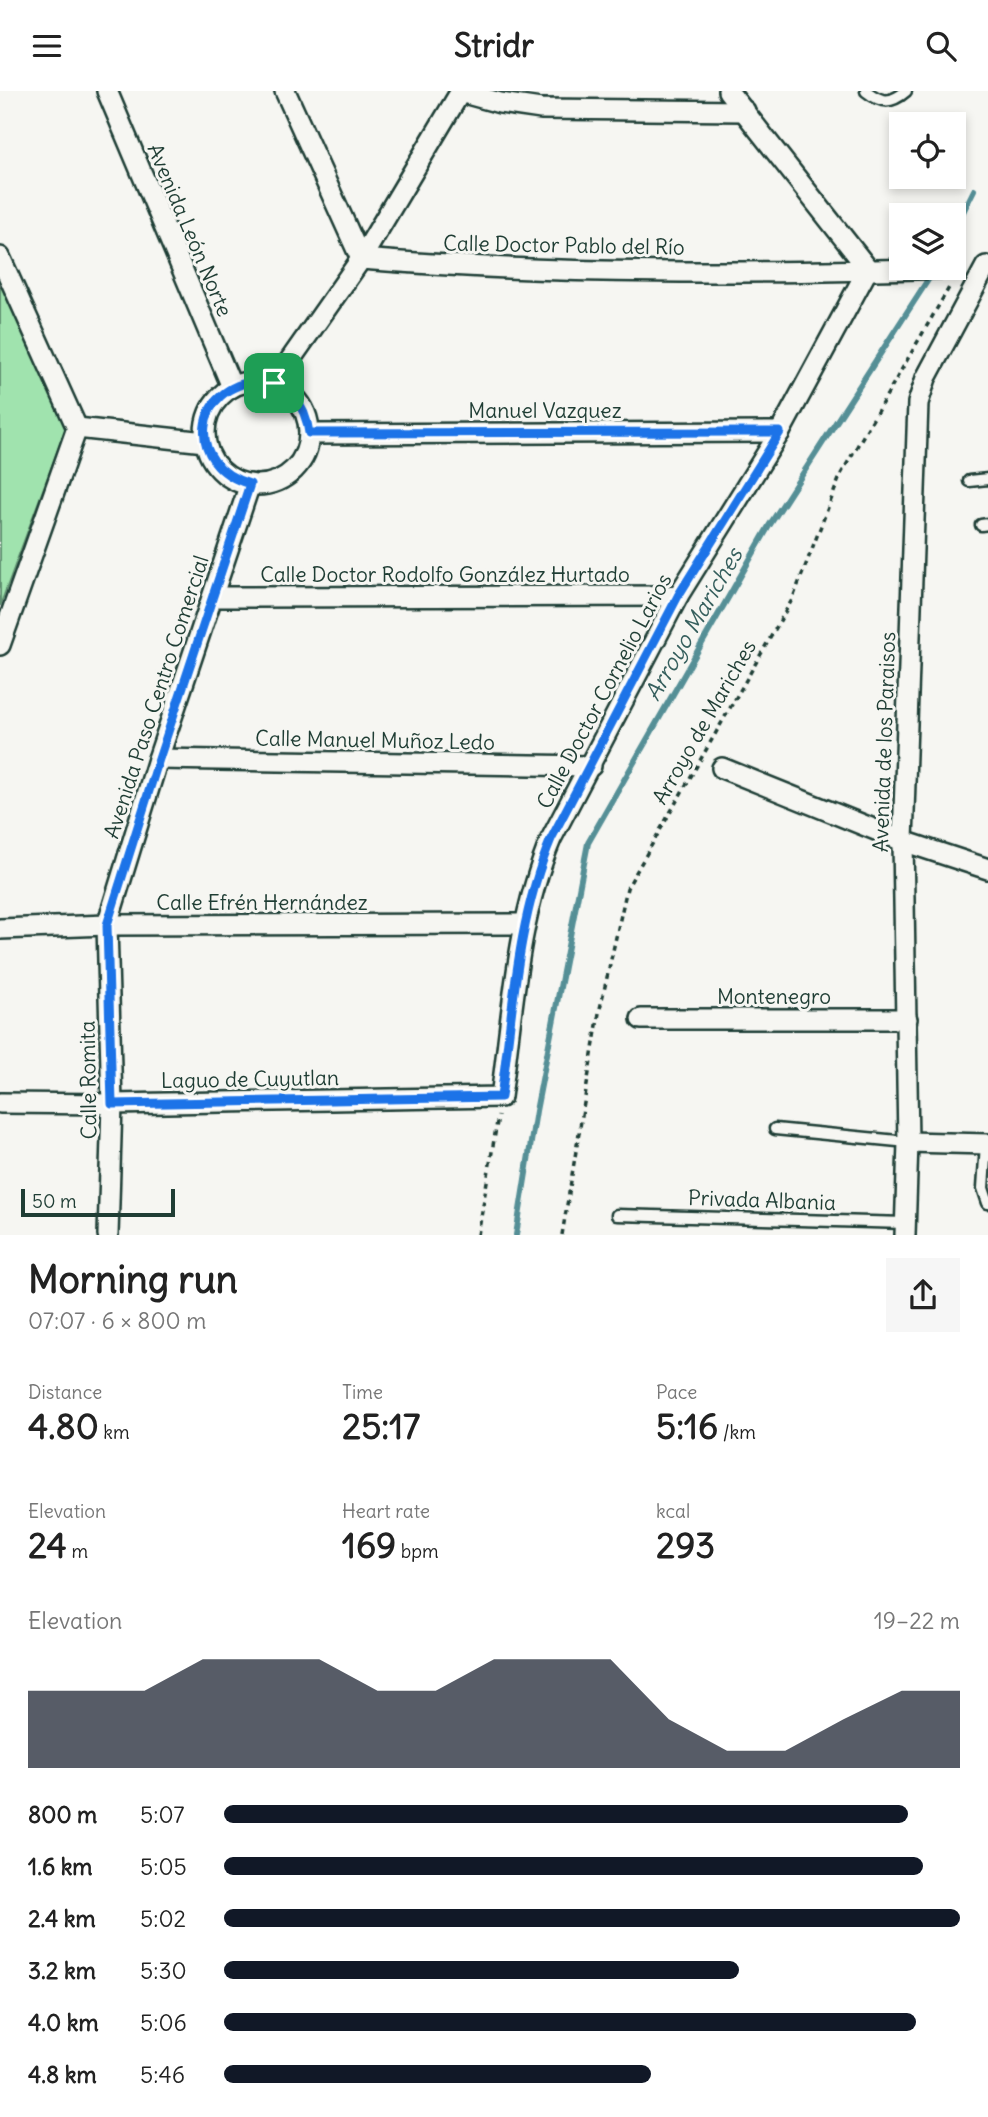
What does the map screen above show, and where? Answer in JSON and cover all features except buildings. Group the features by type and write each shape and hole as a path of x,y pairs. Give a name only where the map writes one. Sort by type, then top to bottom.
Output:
{"street":[{"name":"Avenida León Norte","path":"107,91 232,387"},
{"path":"285,91 360,259"},
{"path":"274,383 360,259 460,91 499,103 541,109 745,111"},
{"path":"616,109 627,91"},
{"path":"728,91 868,269"},
{"path":"0,257 77,428 0,645"},
{"name":"Calle Doctor Pablo del Río","path":"360,259 483,269 889,269"},
{"name":"Calle Doctor Pablo del Río","path":"966,268 985,269"},
{"name":"Calle Doctor Cornelio Larios","path":"524,924 545,851 678,596 780,432 868,269"},
{"name":"Avenida de los Paraisos","path":"905,1229 908,1142 903,841 918,403 926,378 985,269"},
{"path":"245,382 274,383 288,391 300,403 307,417 309,433 306,451 297,466 284,477 268,483 250,484 234,480 220,471 205,442 209,410 219,397 232,387 245,382"},
{"path":"77,428 205,442"},
{"name":"Manuel Vazquez","path":"309,433 780,432"},
{"name":"Avenida Paso Centro Comercial","path":"107,925 250,484"},
{"name":"Calle Doctor Rodolfo González Hurtado","path":"213,597 678,596"},
{"name":"Calle Manuel Muñoz Ledo","path":"159,759 591,766"},
{"path":"722,768 903,841 988,869"},
{"path":"501,1097 524,924"},
{"name":"Calle Efrén Hernández","path":"0,928 107,925 524,924"},
{"name":"Calle Romita","path":"107,925 112,1104 108,1235"},
{"name":"Montenegro","path":"641,1019 907,1019"},
{"name":"Laguo de Cuyutlan","path":"0,1103 112,1104 501,1097"},
{"path":"908,1142 987,1144"}],"lane":[{"path":"866,91 879,101 895,101 906,91"},
{"path":"969,481 988,479"},
{"path":"775,1129 908,1142"},
{"path":"987,1144 983,1188 988,1203"},
{"name":"Privada Albania","path":"617,1215 905,1229"}],"path":[{"name":"Arroyo de Mariches","path":"562,1235 598,1013 627,888 793,598 841,474 952,283 985,269"},
{"path":"478,1235 501,1097"}],"green space":[{"path":"0,255 73,409 0,606"}],"waterway":[{"name":"Arroyo Mariches","path":"966,206 974,190"},
{"name":"Arroyo Mariches","path":"516,1235 536,1111 588,843 769,526 928,280"}],"route":[{"path":"245,382 274,383 288,391 300,403 307,417 309,433 780,432 678,596 540,864 524,924 501,1097 112,1104 107,925 250,484 234,480 220,471 205,442 205,426 209,410 219,397 232,387 245,382"}]}
